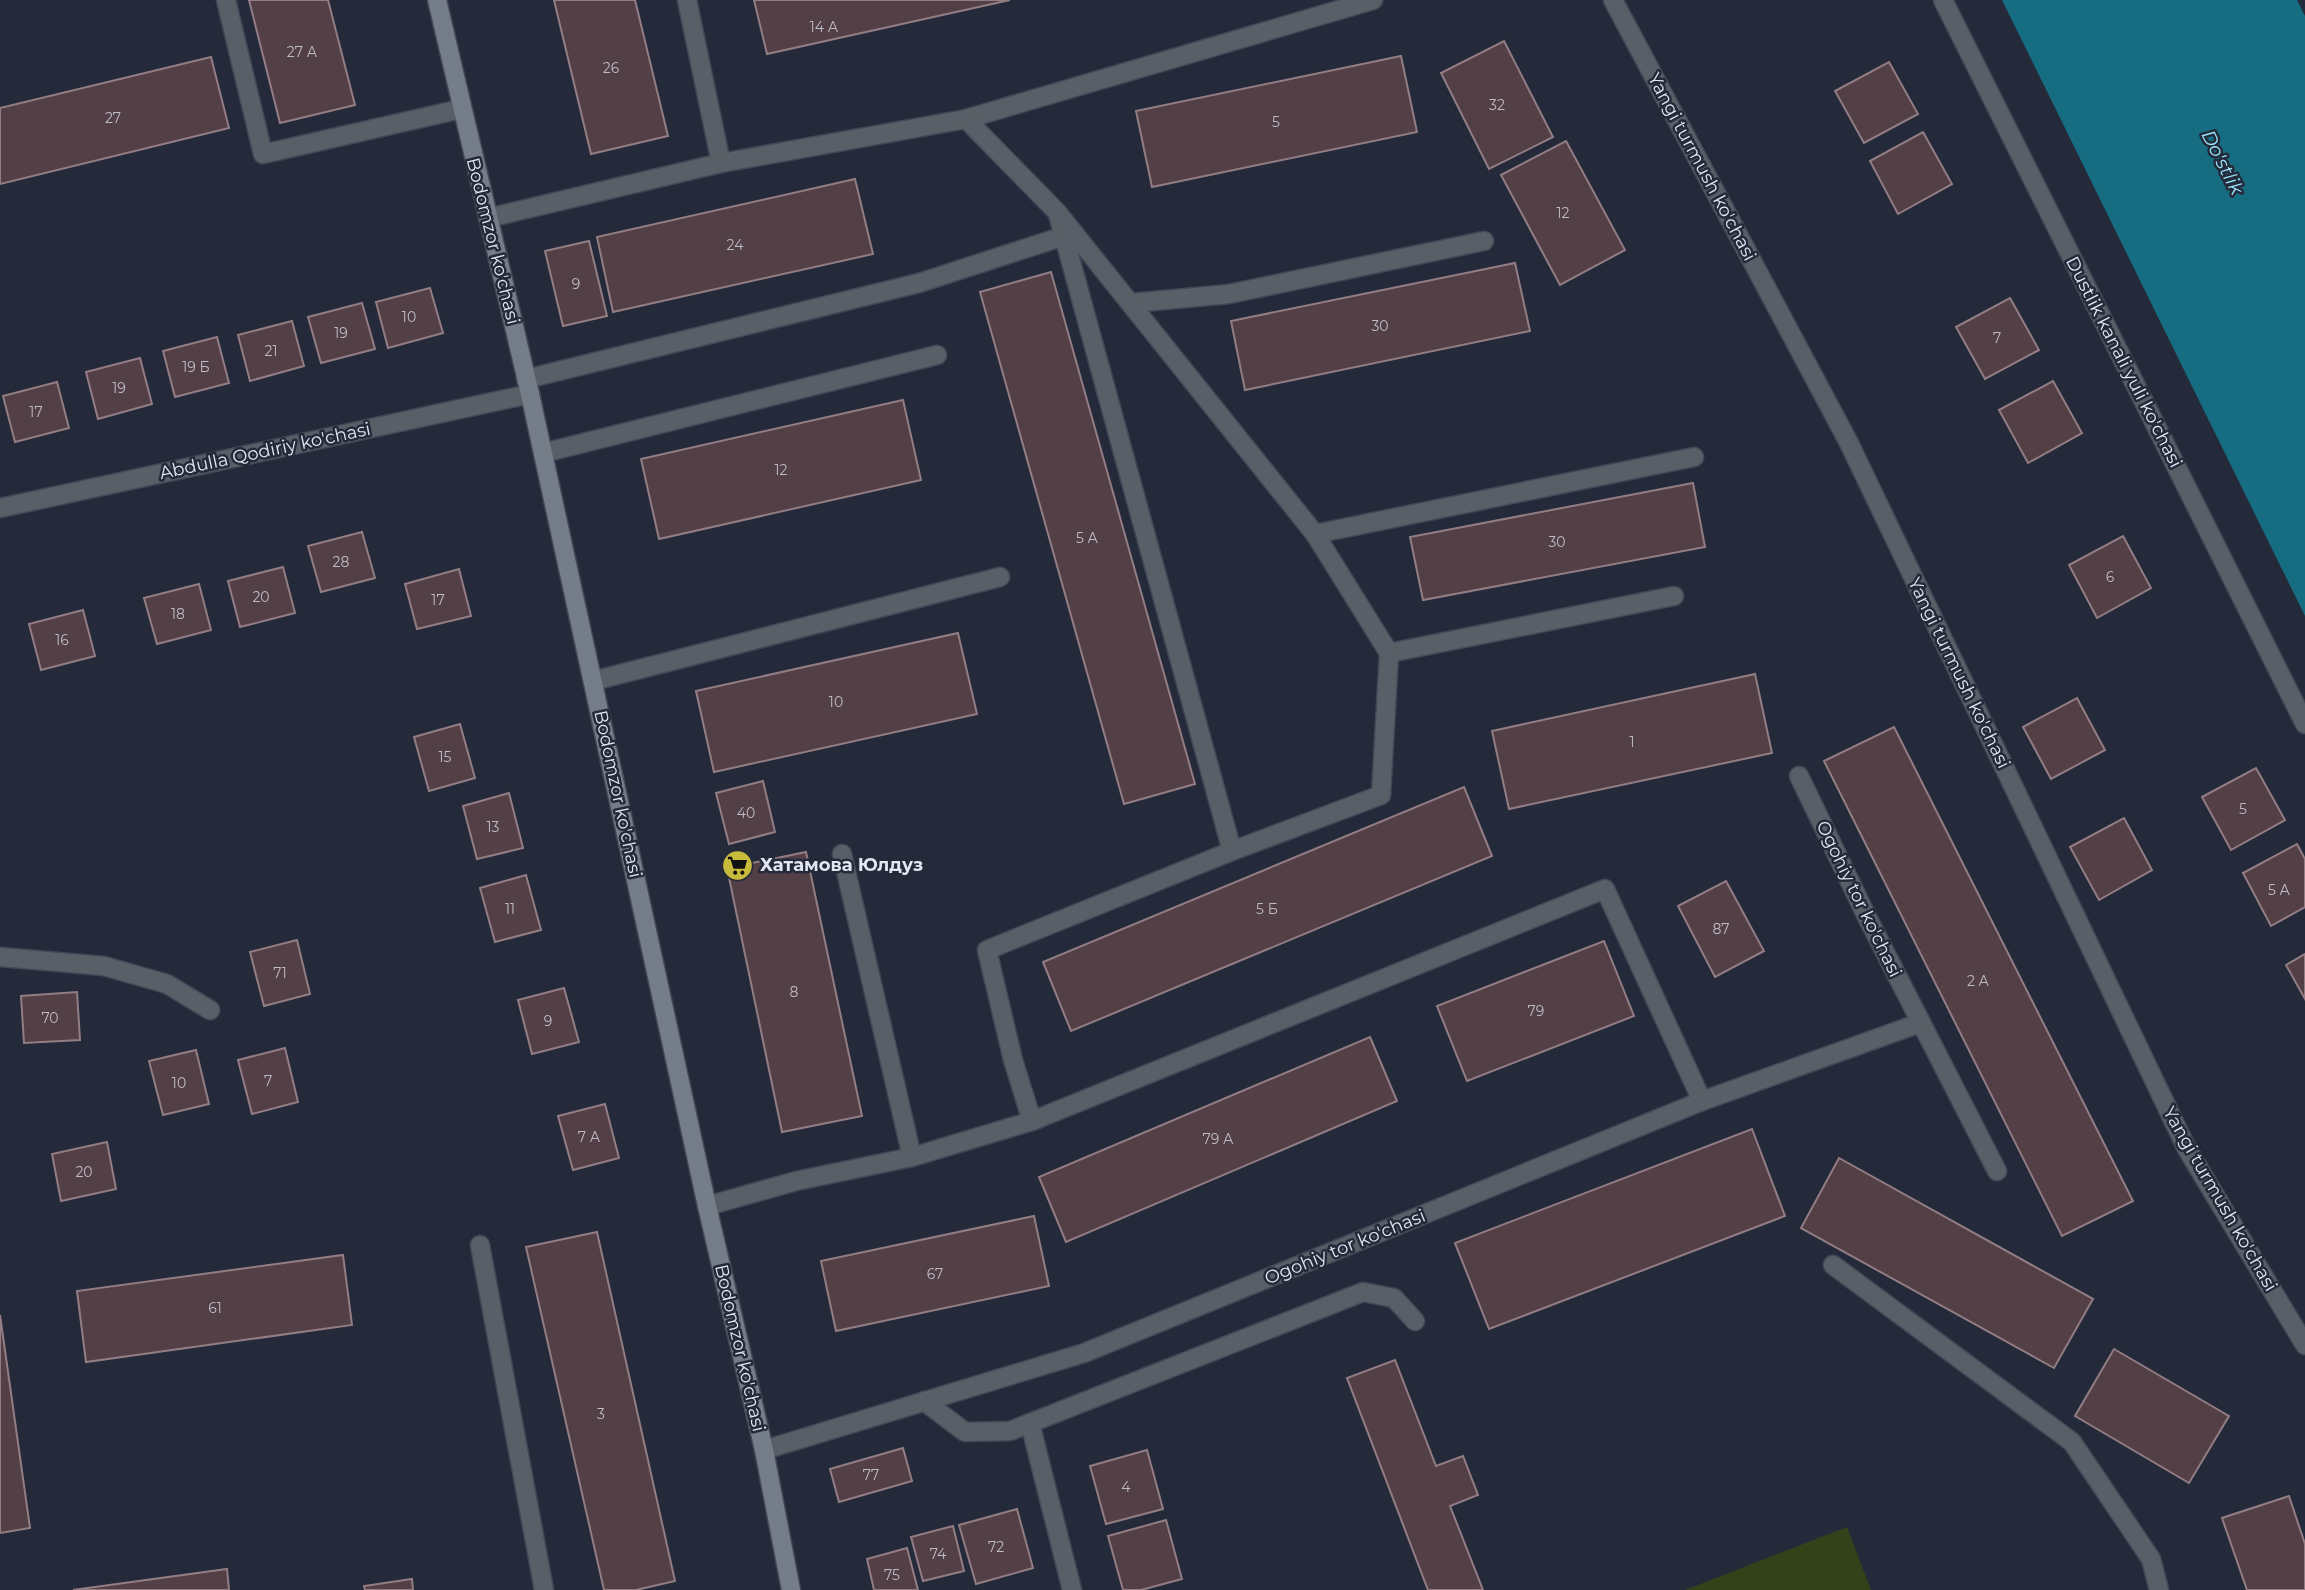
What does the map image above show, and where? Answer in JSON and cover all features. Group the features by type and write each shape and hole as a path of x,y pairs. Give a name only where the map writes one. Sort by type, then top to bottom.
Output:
{"street":[{"path":"226,0 264,154 461,109"},
{"name":"Bodomzor ko'chasi","path":"437,0 543,453 707,1206 764,1450 791,1590"},
{"path":"687,0 721,163"},
{"path":"488,218 721,163 966,118 1373,0"},
{"name":"Yangi turmush ko'chasi","path":"1612,0 1849,443 2187,1149 2305,1345"},
{"name":"Dustlik kanali yuli ko'chasi","path":"1944,0 2305,724"},
{"path":"966,118 1057,212 1315,534 1389,653 1381,795 1232,851 987,950 1013,1060 1032,1121"},
{"path":"1057,212 1232,851"},
{"name":"Abdulla Qodiriy ko'chasi","path":"0,508 528,387 919,283 1064,236"},
{"path":"1132,303 1229,294 1484,241"},
{"path":"543,453 937,355"},
{"path":"1315,534 1694,457"},
{"path":"593,681 1000,577"},
{"path":"1389,653 1674,596"},
{"name":"Ogohiy tor ko'chasi","path":"1799,776 1920,1023 1997,1171"},
{"path":"842,854 912,1157"},
{"path":"707,1206 796,1181 912,1157 1032,1121 1605,888 1702,1101"},
{"path":"0,957 104,966 167,984 210,1010"},
{"name":"Ogohiy tor ko'chasi","path":"764,1450 1084,1353 1702,1101 1920,1023"},
{"path":"480,1245 544,1590"},
{"path":"1833,1265 2072,1442 2151,1559 2159,1590"},
{"path":"923,1401 965,1432 1010,1430 1363,1292 1394,1298 1415,1321"},
{"path":"1030,1423 1072,1590"}],"green space":[{"path":"1847,1527 1871,1590 1685,1590"}],"water":[{"name":"Do'stlik","path":"2002,0 2297,0 2305,16 2305,616"}],"building":[{"path":"249,0 328,0 355,105 280,123"},
{"path":"554,0 635,0 668,136 591,154"},
{"path":"754,0 1010,0 767,54"},
{"path":"1504,41 1553,137 1489,169 1441,73"},
{"path":"1401,56 1417,132 1152,187 1136,111"},
{"path":"211,57 229,128 0,184 0,108"},
{"path":"1889,62 1918,114 1864,143 1835,91"},
{"path":"1923,132 1952,184 1898,214 1870,161"},
{"path":"1566,141 1625,250 1560,285 1501,175"},
{"path":"855,179 873,254 613,312 597,237"},
{"path":"589,241 607,316 563,326 545,251"},
{"path":"1515,263 1530,331 1245,390 1231,321"},
{"path":"1051,272 1195,784 1124,804 980,292"},
{"path":"430,288 443,333 388,348 376,302"},
{"path":"2010,298 2039,350 1985,379 1956,327"},
{"path":"362,303 375,349 321,363 308,317"},
{"path":"292,321 304,366 250,381 238,335"},
{"path":"217,337 229,383 175,397 163,351"},
{"path":"140,358 152,404 98,419 86,372"},
{"path":"2053,381 2082,433 2028,463 1999,410"},
{"path":"57,382 69,428 15,442 3,396"},
{"path":"903,400 921,480 659,539 641,459"},
{"path":"1693,483 1705,547 1423,600 1410,537"},
{"path":"362,532 375,578 321,592 308,546"},
{"path":"2123,536 2151,588 2097,618 2069,565"},
{"path":"283,567 295,613 240,627 228,581"},
{"path":"459,569 471,616 417,629 405,584"},
{"path":"199,584 211,630 157,644 144,598"},
{"path":"83,610 95,656 41,670 29,624"},
{"path":"958,633 977,714 714,772 696,691"},
{"path":"1755,674 1772,753 1509,809 1492,731"},
{"path":"2077,698 2105,750 2051,779 2023,727"},
{"path":"460,724 475,778 429,791 414,737"},
{"path":"1894,727 2133,1201 2062,1236 1824,761"},
{"path":"2256,768 2285,820 2231,850 2202,797"},
{"path":"763,781 775,832 729,844 716,793"},
{"path":"1464,787 1492,856 1071,1031 1043,962"},
{"path":"509,793 523,848 477,859 463,806"},
{"path":"2124,818 2152,870 2099,900 2070,847"},
{"path":"2297,844 2305,859 2305,907 2271,926 2243,873"},
{"path":"806,852 862,1116 782,1132 727,868"},
{"path":"526,875 541,930 495,942 480,888"},
{"path":"1726,881 1764,951 1715,977 1678,906"},
{"path":"297,940 310,994 264,1006 250,952"},
{"path":"1604,941 1634,1016 1467,1081 1437,1006"},
{"path":"2305,954 2305,999 2286,965"},
{"path":"564,988 579,1042 532,1054 518,1000"},
{"path":"77,992 80,1040 24,1043 21,996"},
{"path":"1370,1037 1397,1101 1066,1242 1039,1177"},
{"path":"285,1048 298,1102 252,1114 238,1060"},
{"path":"196,1050 209,1104 163,1115 149,1061"},
{"path":"605,1104 619,1158 573,1170 558,1116"},
{"path":"1752,1129 1785,1216 1489,1329 1455,1243"},
{"path":"107,1142 116,1189 61,1201 52,1154"},
{"path":"1839,1158 2093,1299 2054,1368 1801,1228"},
{"path":"1034,1216 1049,1286 836,1331 821,1261"},
{"path":"597,1232 675,1581 636,1590 604,1590 526,1247"},
{"path":"343,1255 352,1325 86,1362 77,1291"},
{"path":"0,1315 30,1528 0,1533"},
{"path":"2114,1349 2229,1416 2189,1483 2075,1416"},
{"path":"1395,1360 1436,1466 1463,1456 1478,1495 1450,1506 1483,1590 1428,1590 1347,1378"},
{"path":"903,1448 912,1481 839,1502 830,1469"},
{"path":"1147,1450 1163,1509 1106,1524 1090,1466"},
{"path":"2289,1496 2305,1544 2305,1590 2247,1590 2222,1518"},
{"path":"1017,1509 1033,1568 976,1584 959,1525"},
{"path":"1166,1520 1182,1579 1141,1590 1123,1590 1108,1536"},
{"path":"953,1526 964,1571 923,1581 911,1537"},
{"path":"907,1548 918,1590 874,1590 867,1559"},
{"path":"227,1569 229,1590 73,1590"},
{"path":"412,1579 413,1590 365,1590 364,1586"}],"place":[{"name":"Хатамова Юлдуз","path":"737,865"}]}
